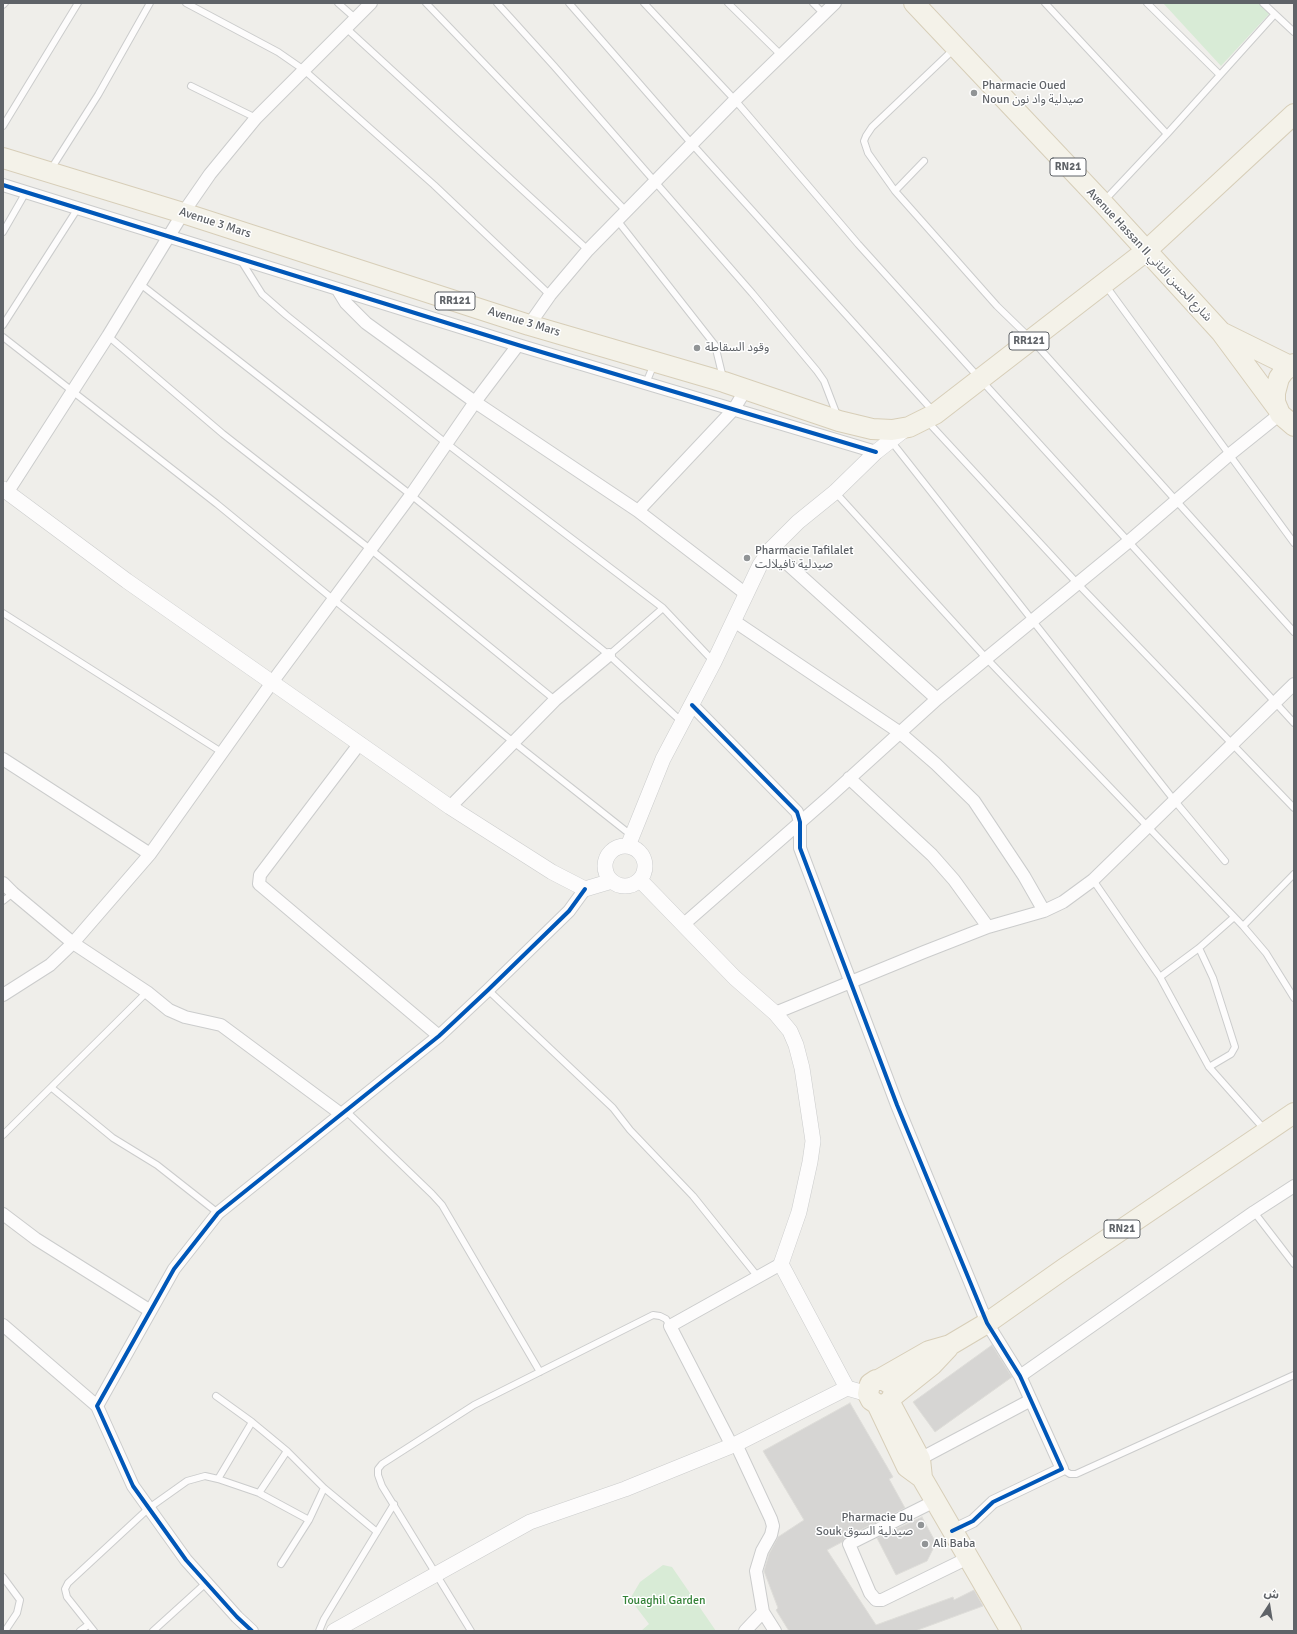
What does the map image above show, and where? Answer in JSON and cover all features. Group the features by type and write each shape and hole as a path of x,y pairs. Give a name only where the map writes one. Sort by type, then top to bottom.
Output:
{"main road":[{"name":"Avenue Hassan II شارع الحسن الثاني","path":"914,3 1102,202 1221,332 1286,421"},
{"name":"RR121","path":"923,420 981,380 1146,251 1294,114"},
{"name":"Avenue 3 Mars","path":"3,158 183,213 529,325 724,382 839,421 872,428 892,430 923,420"},
{"name":"Avenue Hassan II شارع الحسن الثاني","path":"1221,332 1292,365"},
{"name":"RN21","path":"1286,421 1275,402 1276,385 1281,375 1292,365"},
{"name":"RN21","path":"881,1395 929,1351 950,1345 987,1323 1064,1268 1294,1113"},
{"path":"881,1395 913,1462 934,1501 1011,1631"}],"street":[{"path":"371,3 256,118 222,159 183,213 73,391 5,491 127,581 273,681 450,807 552,872 585,889"},
{"path":"529,325 550,295 588,250 735,100 835,3"},
{"path":"3,185 338,290 876,452"},
{"path":"338,290 346,303 366,323 475,402 638,511 746,594"},
{"path":"3,995 50,965 73,942 150,854 273,681 411,495 475,402 518,345"},
{"path":"638,511 734,409 746,389"},
{"path":"630,841 645,860 644,874 640,880 629,886 623,886 612,881 606,870 607,858 616,849 630,841 660,766 714,662 760,565 771,549 798,522 835,492 876,452 923,420"},
{"path":"684,924 937,699 1128,542 1229,455 1286,421"},
{"path":"771,549 937,699"},
{"path":"734,621 899,732 936,764 974,801 1024,876 1044,911"},
{"path":"450,807 555,700 609,655"},
{"path":"775,1013 988,927 1044,911 1063,902 1093,880 1146,826 1294,684"},
{"path":"692,705 794,808 800,822 800,848 897,1105 987,1323 1020,1376 1062,1469 993,1502 974,1521 952,1531"},
{"path":"360,743 260,875 259,884 439,1036"},
{"path":"3,759 150,854"},
{"path":"849,778 932,855 954,880 988,927"},
{"path":"640,880 735,978 775,1013 790,1031 796,1045 802,1068 813,1140 810,1162 799,1212 781,1264 670,1326 734,1445 771,1519 773,1526 771,1535 762,1551 756,1572 763,1612 775,1631"},
{"path":"97,1406 149,1310 174,1269 218,1213 439,1036 569,911 585,889 612,881"},
{"path":"3,883 13,893 73,942 147,992 169,1010 178,1015 221,1025 344,1113"},
{"path":"1020,1376 1254,1212 1294,1186"},
{"path":"3,1214 36,1239 149,1310"},
{"path":"781,1264 847,1388"},
{"path":"4,1328 97,1406 133,1486 186,1560 237,1617 252,1631"},
{"path":"334,1631 530,1522 625,1489 734,1445 847,1388 881,1395"},
{"path":"913,1462 1031,1400"},
{"path":"934,1501 849,1544 870,1593 876,1600 882,1600 968,1558"},
{"path":"744,1631 763,1612"}],"lane":[{"path":"3,126 78,3"},
{"path":"49,172 98,95 150,3"},
{"path":"186,3 278,52 304,70 434,185 550,295"},
{"path":"338,3 355,18"},
{"path":"426,3 626,211"},
{"path":"497,3 752,293 817,371 824,381 839,421"},
{"path":"569,3 692,144 923,420 1077,583 1294,808"},
{"path":"644,3 735,100 858,244 1294,723"},
{"path":"728,3 782,56"},
{"path":"813,3 824,14"},
{"path":"1045,3 1167,134"},
{"path":"1147,3 1220,74"},
{"path":"1263,3 1274,15 1294,32"},
{"path":"1102,202 1167,134 1274,15"},
{"path":"346,28 588,250"},
{"path":"955,48 872,127 864,141 868,153 895,191 997,306 1032,340 1294,632"},
{"path":"191,86 256,118"},
{"path":"895,191 924,161"},
{"path":"3,232 26,192"},
{"path":"3,325 78,208"},
{"path":"617,220 715,345 724,382"},
{"path":"239,259 262,294 286,315 446,443 663,608 714,662"},
{"path":"139,283 411,495 609,655 682,723"},
{"path":"1104,283 1294,543"},
{"path":"108,336 224,434 370,549 555,700"},
{"path":"3,337 210,499 513,743 630,841"},
{"path":"646,383 655,362"},
{"path":"891,441 1174,800 1225,861"},
{"path":"835,492 987,659 1233,918 1243,926 1266,953 1294,998"},
{"path":"609,655 663,608"},
{"path":"3,613 223,753"},
{"path":"1243,926 1294,874"},
{"path":"1093,880 1160,977 1209,1067 1267,1132"},
{"path":"3,901 13,893"},
{"path":"1160,977 1199,948 1233,918"},
{"path":"1199,948 1213,978 1235,1047 1231,1054 1209,1067"},
{"path":"488,990 613,1108 630,1130 693,1196 758,1277"},
{"path":"3,1135 147,992"},
{"path":"52,1088 113,1138 157,1165 218,1213"},
{"path":"344,1113 442,1205 540,1372"},
{"path":"1254,1212 1294,1264"},
{"path":"471,1631 438,1573 394,1504 378,1475 378,1469 382,1464 474,1405 653,1315 660,1316 666,1320 670,1326"},
{"path":"1062,1469 1070,1474 1076,1474 1294,1376"},
{"path":"216,1396 252,1422 287,1451 324,1488 377,1532"},
{"path":"218,1479 252,1422"},
{"path":"259,1493 287,1451"},
{"path":"94,1631 67,1597 65,1589 68,1584 149,1508 195,1478 205,1476 218,1479 259,1493 309,1520"},
{"path":"281,1564 309,1520 324,1488"},
{"path":"318,1631 394,1504"},
{"path":"3,1576 20,1600 17,1612 5,1631"},
{"path":"153,1631 206,1583"},
{"path":"80,1631 88,1624"}],"green space":[{"path":"1163,3 1261,3 1270,13 1221,66"},
{"name":"Touaghil Garden","path":"663,1565 672,1567 716,1631 641,1631 649,1624 630,1599 640,1582"}],"building":[{"path":"992,1345 1012,1377 935,1432 913,1402"},
{"path":"850,1403 893,1477 889,1479 905,1508 846,1537 842,1542 827,1550 876,1625 953,1597 954,1600 974,1590 983,1606 915,1631 789,1631 776,1610 778,1608 764,1571 769,1554 778,1537 804,1520 763,1451"},
{"path":"922,1517 936,1543 927,1561 896,1575 877,1538"}],"cycle path":[{"path":"3,185 518,345 876,452"},
{"path":"692,705 797,812 800,822 800,848 897,1105 987,1323 1020,1376 1062,1469 993,1502 973,1521 952,1531"},
{"path":"252,1631 237,1617 186,1560 133,1486 97,1406 174,1269 218,1213 439,1036 569,911 585,889"}],"place":[{"name":"Pharmacie Oued Noun صيدلية واد نون","path":"974,93"},
{"name":"وقود السقاطة","path":"697,348"},
{"name":"Pharmacie Tafilalet صيدلية تافيلالت","path":"747,558"},
{"name":"Pharmacie Du Souk صيدلية السوق","path":"921,1525"},
{"name":"Ali Baba","path":"925,1544"}]}
